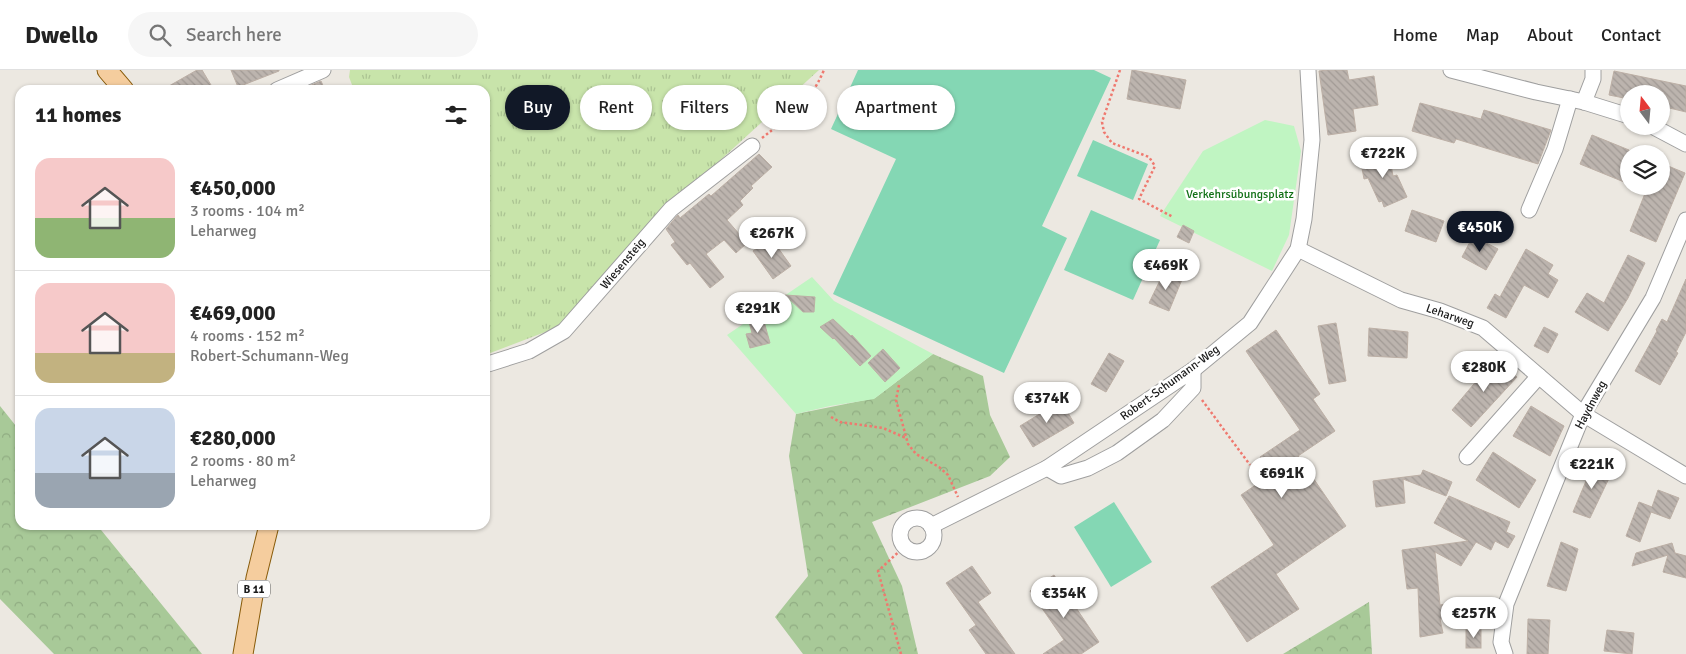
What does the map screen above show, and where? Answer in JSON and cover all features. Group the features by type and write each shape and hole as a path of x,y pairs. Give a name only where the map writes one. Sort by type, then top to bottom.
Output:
{"main road":[{"path":"107,70 120,85"},
{"name":"B 11","path":"243,654 256,578 268,530"}],"street":[{"path":"288,85 323,70"},
{"name":"Robert-Schumann-Weg","path":"931,526 1048,468 1193,370 1250,323 1298,249 1304,219 1312,140 1308,70"},
{"path":"1451,70 1536,92 1577,100 1620,113"},
{"path":"1529,210 1577,100 1593,79 1593,70"},
{"path":"1669,135 1686,144"},
{"name":"Wiesensteig","path":"490,363 529,351 564,331 672,209 752,146"},
{"name":"Haydnweg","path":"1505,654 1501,642 1506,604 1584,414 1653,298 1686,220"},
{"name":"Leharweg","path":"1298,249 1400,300 1440,311 1483,328 1584,414 1686,476"},
{"path":"1048,468 1061,476 1088,468 1116,454 1162,420 1193,388 1193,370"},
{"path":"1467,456 1539,376"},
{"path":"916,518 927,521 934,532 933,540 928,547 918,552 910,550 905,546 900,536 904,524 916,518"}],"path":[{"path":"752,146 803,105 817,86 824,70"},
{"path":"1120,70 1102,122 1104,132 1112,143 1149,158 1155,166 1139,199 1173,217"},
{"path":"899,385 896,400 908,444 916,454 939,467 948,475 955,487 963,510"},
{"path":"1193,388 1250,465"},
{"path":"831,417 840,422 884,428 907,438"},
{"path":"900,654 878,571 905,546"}],"green space":[{"path":"350,70 819,70 803,85 757,85 757,127 645,229 561,326 490,353 490,85 352,85 349,77"},
{"path":"858,70 1094,70 1111,78 1042,226 1067,238 1004,373 833,294 896,159 831,129 837,116 837,130 955,130 955,85 851,85"},
{"name":"Verkehrsübungsplatz","path":"1265,120 1294,126 1301,151 1289,235 1272,271 1160,216 1203,151"},
{"path":"1093,140 1148,164 1133,200 1077,176"},
{"path":"1091,210 1160,240 1133,300 1064,270"},
{"path":"812,277 834,301 933,354 874,399 796,414 727,335"},
{"path":"933,354 983,376 990,415 1010,457 990,476 872,522 902,586 918,654 803,654 775,617 808,576 789,456 796,414 875,398"},
{"path":"0,406 15,425 15,530 101,530 202,654 54,654 0,599"},
{"path":"1114,502 1152,562 1111,587 1074,527"},
{"path":"1369,602 1372,654 1283,654"}],"building":[{"path":"197,70 202,70 211,85 171,85"},
{"path":"231,70 279,70 243,85 237,85"},
{"path":"1132,70 1186,80 1180,109 1127,99"},
{"path":"1347,70 1349,80 1374,76 1378,105 1353,109 1356,131 1328,135 1319,71"},
{"path":"1614,71 1686,86 1686,112 1670,108 1670,85 1620,85 1620,97 1609,95"},
{"path":"321,81 323,85 311,85"},
{"path":"1420,103 1481,119 1484,110 1551,130 1538,164 1456,139 1454,143 1412,131"},
{"path":"1592,135 1620,146 1620,180 1580,164"},
{"path":"1389,153 1393,176 1397,175 1407,197 1384,207 1382,201 1379,202 1368,178 1364,179 1360,158"},
{"path":"759,154 772,167 751,186 753,188 740,201 743,205 727,220 747,243 736,253 724,240 706,254 724,277 710,288 690,263 687,265 671,245 675,242 666,229 678,215 680,218 709,194 711,196"},
{"path":"1670,167 1685,173 1656,242 1630,231 1644,195 1670,195"},
{"path":"1412,210 1444,221 1436,242 1405,231"},
{"path":"1183,225 1194,231 1189,243 1177,237"},
{"path":"1473,236 1498,249 1486,270 1462,257"},
{"path":"771,238 791,266 773,279 753,251"},
{"path":"1526,249 1553,265 1548,274 1558,280 1548,298 1524,285 1506,318 1487,308 1495,294 1500,297"},
{"path":"1628,255 1645,263 1628,298 1608,331 1575,312 1587,293 1604,303"},
{"path":"1165,270 1183,277 1169,311 1149,303"},
{"path":"1686,279 1686,332 1676,352 1678,353 1660,385 1635,371 1662,319 1667,322"},
{"path":"785,295 815,297 814,312 803,312"},
{"path":"763,318 770,343 750,348 746,334 752,333 749,322"},
{"path":"833,319 852,335 871,356 860,366 834,338 820,327"},
{"path":"1336,323 1346,381 1329,384 1318,326"},
{"path":"1544,327 1558,334 1548,353 1534,346"},
{"path":"1369,328 1408,332 1407,358 1368,356"},
{"path":"1276,330 1320,394 1313,399 1335,431 1298,456 1346,526 1276,574 1299,609 1247,642 1211,587 1274,545 1241,495 1272,474 1260,457 1300,430 1246,351"},
{"path":"883,349 900,368 885,382 868,363"},
{"path":"1109,353 1124,361 1106,392 1091,384"},
{"path":"1495,359 1517,377 1471,427 1452,410"},
{"path":"1061,401 1074,423 1033,447 1020,426"},
{"path":"1531,406 1564,426 1550,456 1513,436"},
{"path":"1493,452 1536,480 1519,508 1476,480"},
{"path":"1594,462 1612,472 1590,518 1573,512"},
{"path":"1423,470 1452,482 1446,496 1403,479 1405,503 1376,507 1373,481 1421,475"},
{"path":"1658,490 1679,498 1670,519 1651,512 1640,542 1626,536 1639,502 1652,507"},
{"path":"1449,496 1510,522 1506,532 1515,536 1508,548 1495,541 1491,550 1476,542 1461,566 1435,552 1440,605 1447,604 1449,618 1440,619 1443,633 1420,637 1418,588 1407,589 1402,550 1468,541 1434,523"},
{"path":"1561,542 1578,549 1566,591 1547,586"},
{"path":"1672,543 1675,553 1686,556 1686,578 1663,572 1668,555 1632,566 1636,553"},
{"path":"972,566 991,593 978,602 1015,654 986,654 969,630 976,625 946,583"},
{"path":"1054,575 1099,642 1081,654 1043,654 1064,640 1030,591"},
{"path":"1528,619 1550,620 1548,654 1527,654"},
{"path":"1466,630 1481,630 1481,648 1466,648"},
{"path":"1607,630 1634,633 1632,654 1604,651"}]}
